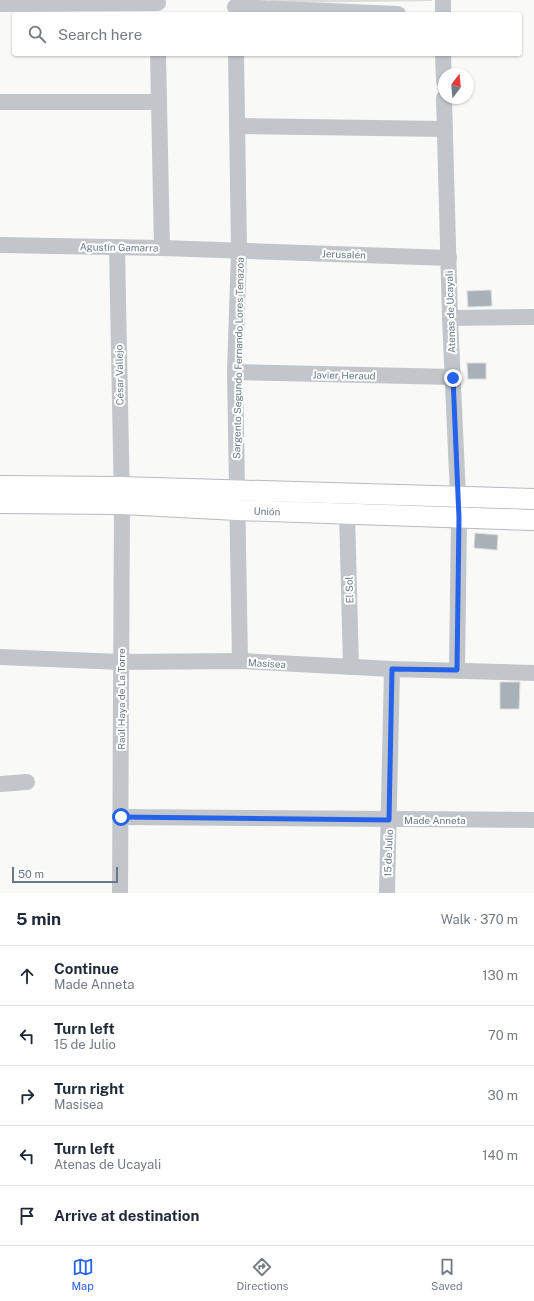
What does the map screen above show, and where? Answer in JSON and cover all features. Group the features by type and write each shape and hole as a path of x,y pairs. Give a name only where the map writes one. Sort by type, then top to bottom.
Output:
{"main road":[{"name":"Unión","path":"0,486 121,496 237,510 534,520"},
{"name":"Unión","path":"0,503 236,490 534,498"}],"street":[{"path":"443,0 443,12"},
{"path":"0,4 158,6"},
{"path":"235,7 351,12"},
{"path":"158,56 162,248"},
{"name":"Sargento Segundo Fernando Lores Tenazoa","path":"236,56 239,250 235,372 240,661"},
{"path":"444,56 444,68"},
{"path":"0,102 159,102"},
{"name":"Atenas de Ucayali","path":"444,104 450,318 459,518 457,670"},
{"path":"237,126 445,129"},
{"name":"Agustín Gamarra","path":"0,245 239,250"},
{"name":"César Vallejo","path":"116,247 121,496"},
{"name":"Jerusalén","path":"239,250 448,258"},
{"path":"450,318 534,317"},
{"name":"Javier Heraud","path":"235,372 453,378"},
{"name":"Raúl Haya de La Torre","path":"120,893 121,496"},
{"name":"El Sol","path":"347,513 351,667"},
{"name":"Masisea","path":"0,657 121,662 240,661 392,669 534,673"},
{"name":"15 de Julio","path":"387,893 392,669"},
{"path":"0,784 27,782"},
{"name":"Made Anneta","path":"121,817 534,820"}],"shaded area":[{"path":"271,0 432,0 432,1 271,3"}],"building":[{"path":"491,290 492,306 468,307 467,291"},
{"path":"467,363 486,363 486,379 468,379"},
{"path":"475,533 498,535 497,550 474,548"},
{"path":"500,682 520,682 519,709 500,709"}],"route":[{"path":"121,817 389,820 392,669 457,670 459,518 453,378"}]}
